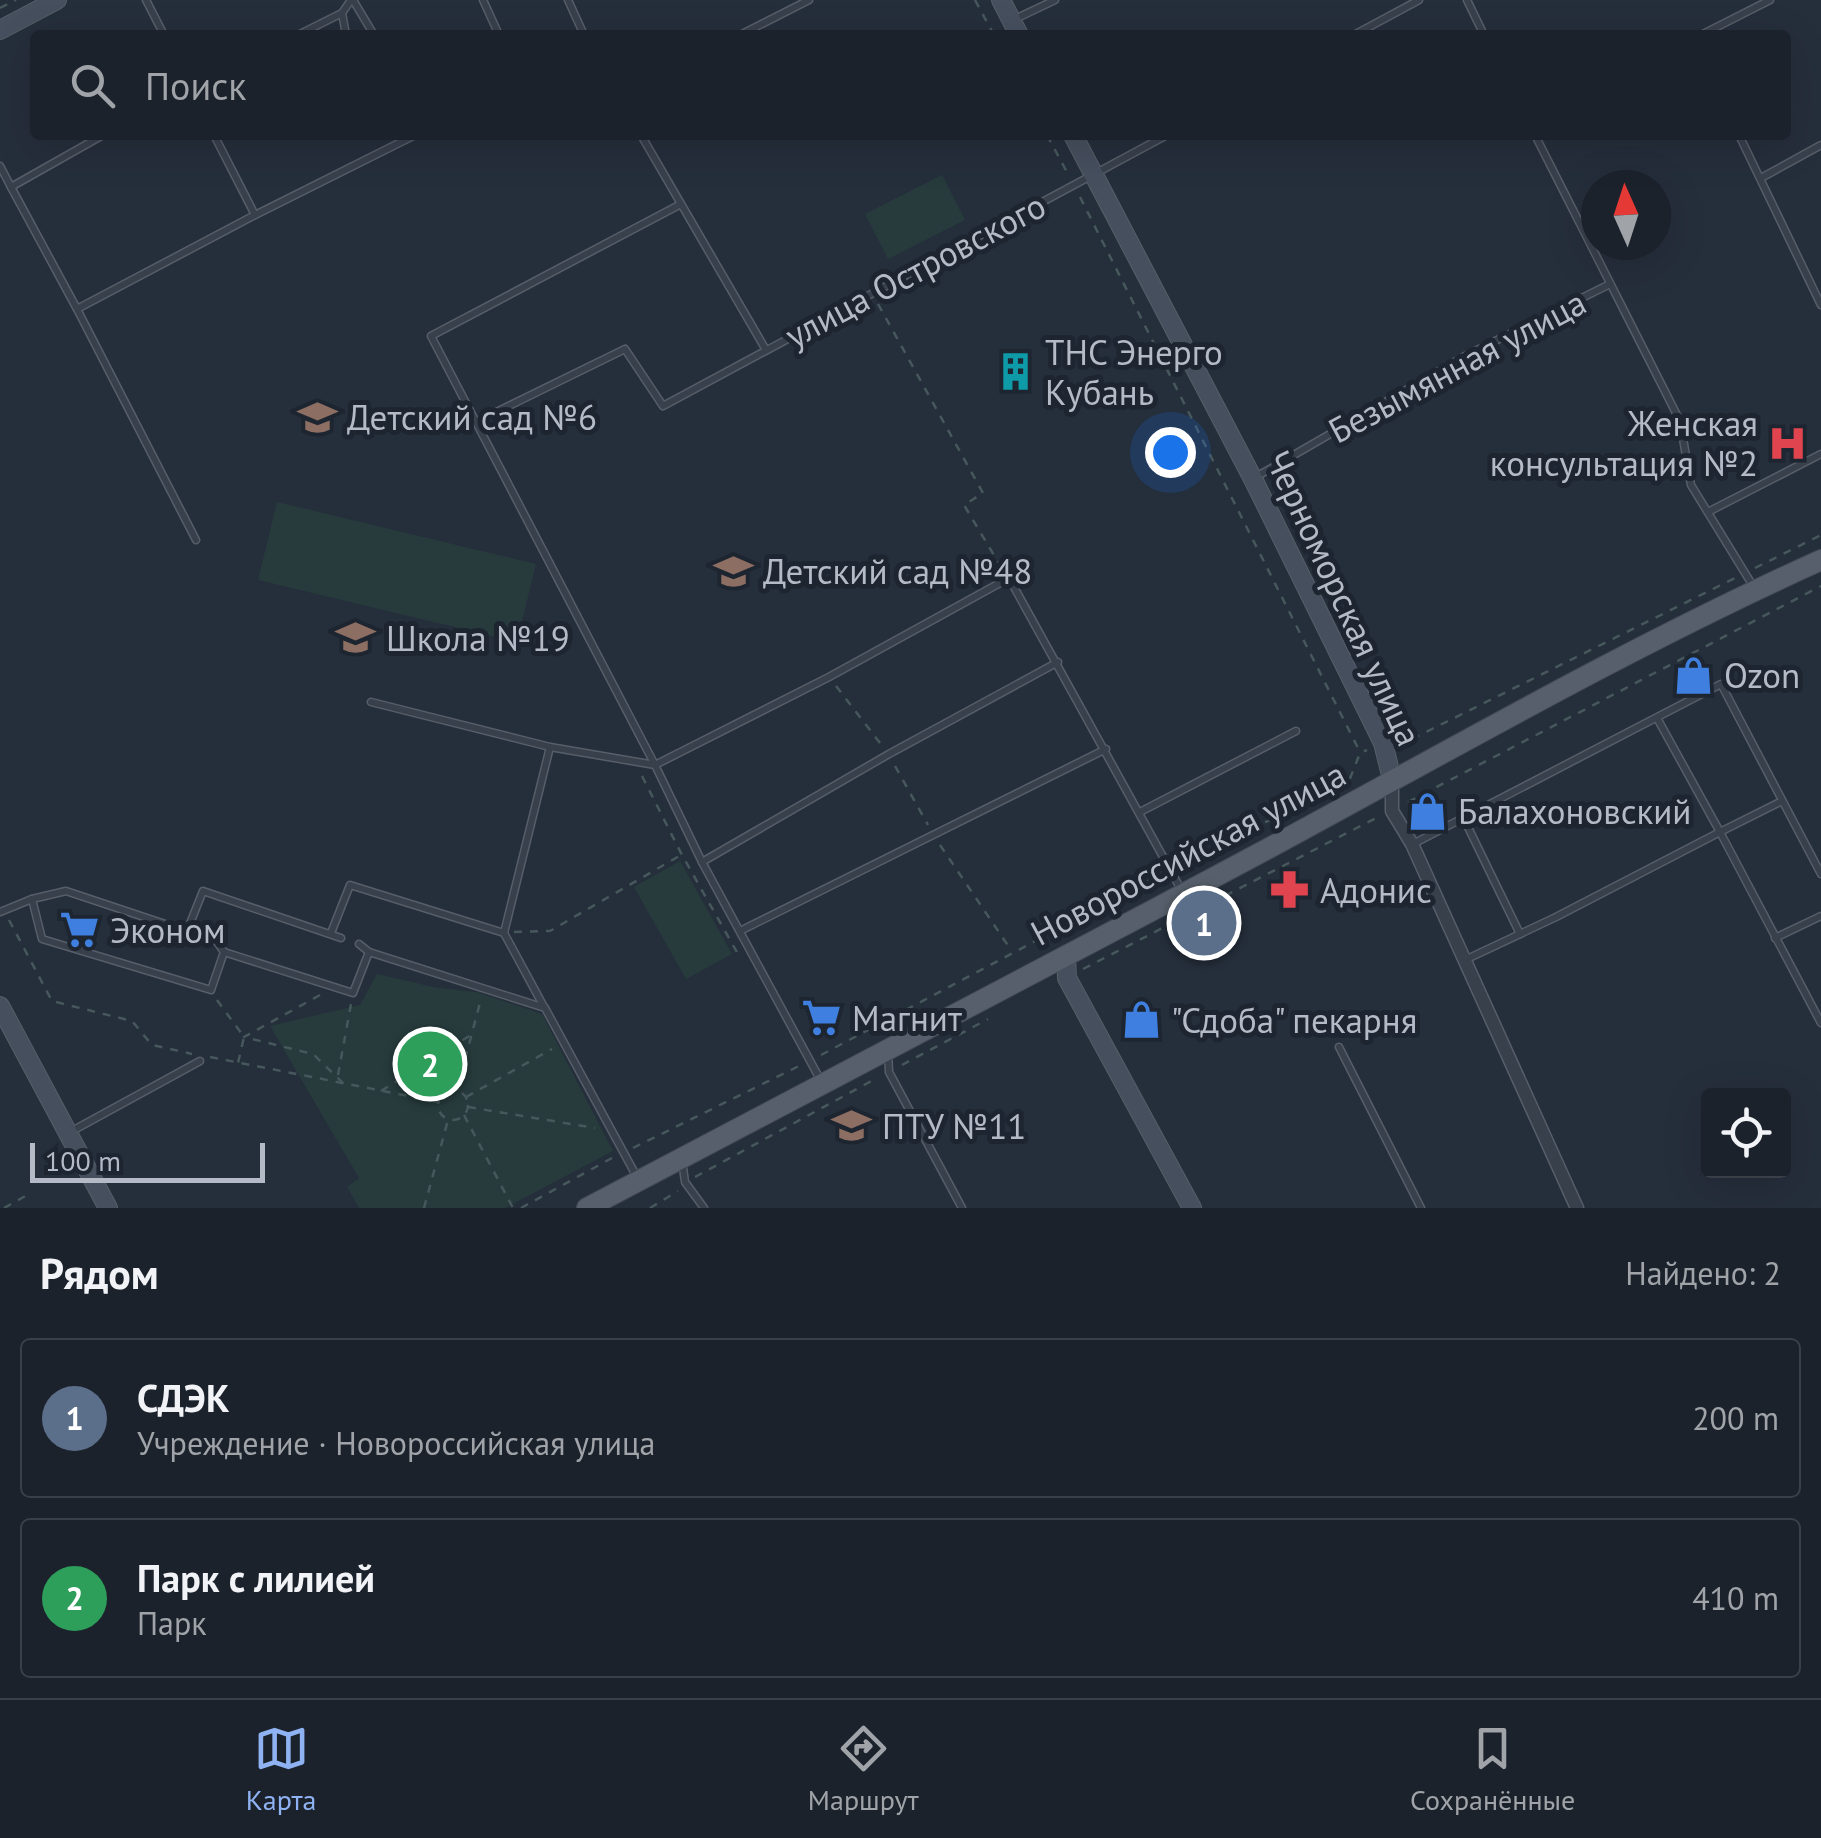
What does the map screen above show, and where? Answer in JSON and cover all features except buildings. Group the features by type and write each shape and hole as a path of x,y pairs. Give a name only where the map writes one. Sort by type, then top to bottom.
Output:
{"main road":[{"path":"0,30 57,0"},
{"path":"1001,0 1016,28"},
{"name":"Черноморская улица","path":"1076,140 1252,479 1383,743 1392,779"},
{"name":"Новороссийская улица","path":"588,1208 1184,894 1392,779 1755,590 1821,560"},
{"path":"1066,955 1067,978 1192,1208"},
{"path":"0,1006 108,1208"}],"street":[{"name":"Черноморская улица","path":"1392,779 1392,811"},
{"path":"1392,811 1412,844 1577,1208"}],"lane":[{"path":"146,0 161,30"},
{"path":"308,30 342,14 352,0 371,30"},
{"path":"482,0 497,30"},
{"path":"568,0 582,30"},
{"path":"750,30 808,0"},
{"path":"1016,28 1055,0"},
{"path":"1363,30 1419,0"},
{"path":"1467,0 1482,30"},
{"path":"1710,30 1770,0"},
{"path":"342,14 345,30"},
{"path":"11,187 94,140"},
{"path":"217,140 255,215"},
{"path":"77,309 405,140"},
{"path":"644,140 766,351"},
{"name":"улица Островского","path":"476,422 625,349 664,406 1159,140"},
{"path":"1538,140 1680,421 1692,486 1755,590"},
{"path":"1741,140 1821,305"},
{"path":"1761,178 1821,145"},
{"path":"0,166 196,540"},
{"path":"680,204 431,336 656,765 702,862 823,1084"},
{"name":"Безымянная улица","path":"1252,479 1466,356 1610,284"},
{"path":"1708,512 1821,454"},
{"path":"371,702 550,747 656,765 830,677 1009,578 1184,894"},
{"path":"702,862 888,754 1058,662"},
{"path":"1412,844 1721,684 1821,874"},
{"path":"1657,718 1821,1024"},
{"path":"1140,812 1296,731"},
{"path":"550,747 504,933 639,1180"},
{"path":"740,931 1106,749"},
{"path":"1463,961 1782,800"},
{"path":"1464,819 1520,934"},
{"path":"331,933 350,885 504,933"},
{"path":"2,911 66,890 198,935"},
{"path":"187,931 203,892 341,938"},
{"path":"32,899 42,939 211,990 224,952"},
{"path":"1775,938 1821,916"},
{"path":"217,942 224,952 353,993 369,952"},
{"path":"359,944 369,952 545,1008"},
{"path":"1339,1047 1421,1208"},
{"path":"888,1049 889,1072 962,1208"},
{"path":"66,1134 200,1060"},
{"path":"682,1159 685,1182 704,1208"}],"path":[{"path":"0,8 16,0"},
{"path":"976,0 991,30"},
{"path":"1050,140 1360,754"},
{"path":"872,294 984,493 964,505 990,553 1009,578"},
{"path":"1067,978 1821,586"},
{"path":"830,677 888,754 934,835 1012,952"},
{"path":"504,933 550,931 695,847"},
{"path":"2,911 52,1001 132,1022 152,1045 439,1102"},
{"path":"238,1063 244,1037 335,987"},
{"path":"457,1090 484,987"},
{"path":"211,990 244,1037 313,1054 345,1086"},
{"path":"337,1078 353,993"},
{"path":"650,1208 676,1195 685,1182 992,1017"},
{"path":"380,1092 472,1035"},
{"path":"466,1096 565,1042"},
{"path":"457,1090 466,1096 468,1108 464,1116 448,1118 439,1110 445,1092 457,1090"},
{"path":"468,1108 612,1130"},
{"path":"464,1116 513,1208"},
{"path":"424,1208 448,1118"},
{"path":"4,1208 29,1194"},
{"path":"661,1202 664,1208"}],"green space":[{"path":"942,175 965,220 888,259 865,214"},
{"path":"277,502 536,564 517,642 258,580"},
{"path":"680,861 732,954 686,979 634,887"},
{"path":"377,974 477,992 542,1014 613,1151 505,1208 359,1208 347,1187 359,1178 270,1026 360,1005"}],"place":[{"name":"ТНС Энерго Кубань","path":"1015,372"},
{"name":"Детский сад №6","path":"317,417"},
{"name":"Женская консультация №2","path":"1788,443"},
{"name":"Детский сад №48","path":"733,571"},
{"name":"Школа №19","path":"356,638"},
{"name":"Ozon","path":"1694,675"},
{"name":"Балахоновский","path":"1428,811"},
{"name":"Адонис","path":"1290,890"},
{"name":"СДЭК","path":"1204,923"},
{"name":"Эконом","path":"80,930"},
{"name":"Магнит","path":"822,1018"},
{"name":"\"Сдоба\" пекарня","path":"1141,1020"},
{"name":"Парк с лилией","path":"430,1064"},
{"name":"ПТУ №11","path":"852,1126"}]}
